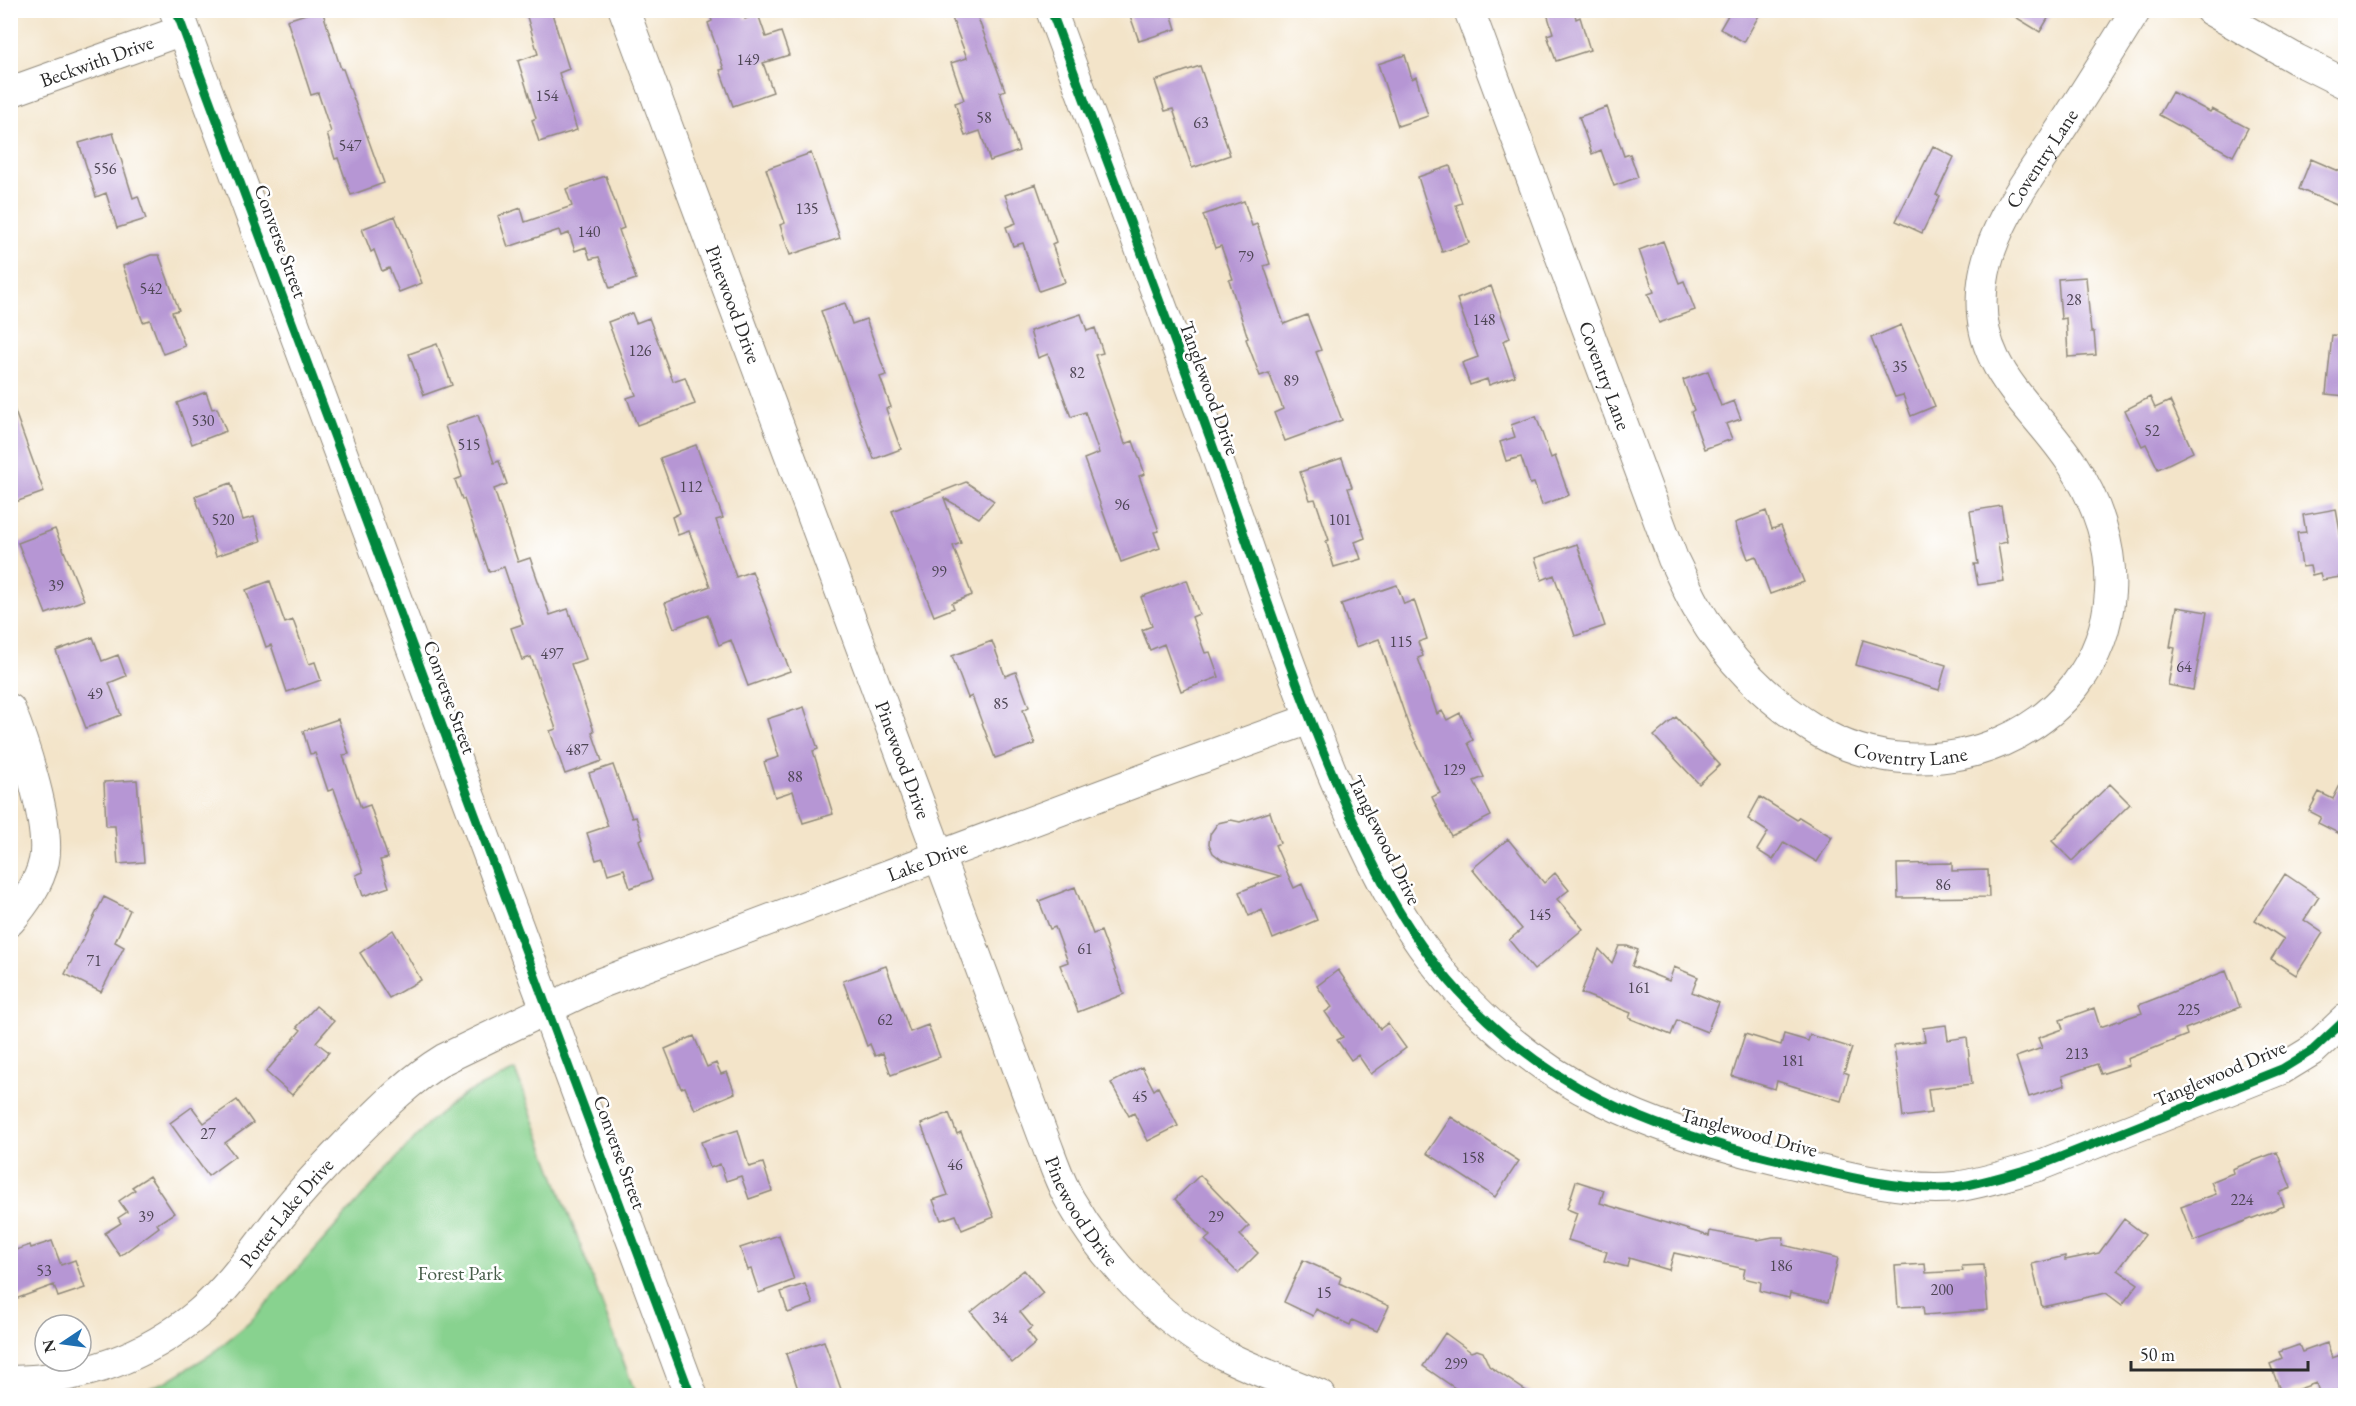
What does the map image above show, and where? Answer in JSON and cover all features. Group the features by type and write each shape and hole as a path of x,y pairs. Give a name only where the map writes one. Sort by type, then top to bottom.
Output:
{"main road":[{"name":"Converse Street","path":"179,20 691,1395"}],"street":[{"name":"Pinewood Drive","path":"624,10 1059,1178 1090,1233 1127,1279 1181,1325 1221,1353 1240,1363 1321,1395"},
{"name":"Tanglewood Drive","path":"1051,10 1216,453 1310,719 1370,861 1419,944 1462,996 1493,1027 1530,1057 1581,1090 1667,1129 1735,1149 1880,1182 1910,1186 1957,1187 2002,1177 2055,1159 2282,1069 2313,1050 2346,1019"},
{"name":"Coventry Lane","path":"1469,10 1673,559 1699,611 1719,641 1744,671 1776,702 1812,729 1832,740 1864,752 1915,760 1956,757 1979,751 2022,732 2058,704 2075,685 2100,639 2110,595 2110,572 2108,553 2098,515 2072,463 2003,376 1993,357 1983,317 1982,284 1986,265 2000,228 2017,195 2136,10"},
{"path":"2210,10 2296,59 2346,84"},
{"name":"Beckwith Drive","path":"10,92 179,20"},
{"path":"10,709 39,803 45,858 39,878 10,921"},
{"name":"Lake Drive","path":"548,1010 601,982 1310,719"},
{"name":"Porter Lake Drive","path":"10,1381 52,1380 93,1370 135,1354 173,1332 199,1313 224,1289 317,1173 394,1096 426,1070 444,1059 548,1010"}],"green space":[{"name":"Forest Park","path":"515,1070 636,1395 132,1395 167,1381 210,1355 250,1322 431,1120 465,1094"}],"building":[{"path":"322,10 341,69 343,69 384,183 351,195 338,158 335,159 327,134 331,132 318,93 311,95 287,20"},
{"path":"525,10 551,10 569,69 559,73 577,130 539,142 532,120 536,118 518,61 538,54"},
{"path":"708,10 742,10 745,19 758,14 766,37 781,32 789,55 763,63 773,92 733,106 720,70 724,69 708,23 712,21"},
{"path":"949,10 975,10 1005,90 1000,92 1019,151 990,161 980,131 965,136 955,103 964,100 951,63 967,58"},
{"path":"1128,10 1170,10 1176,29 1139,41"},
{"path":"1546,10 1574,10 1576,19 1580,17 1590,50 1556,61 1547,35 1553,33"},
{"path":"1731,10 1762,10 1744,42 1720,29"},
{"path":"2004,10 2053,10 2040,32"},
{"path":"1405,55 1412,79 1416,77 1428,116 1398,126 1378,64"},
{"path":"1200,66 1230,155 1192,168 1173,109 1165,111 1155,81"},
{"path":"2172,92 2210,112 2212,109 2248,128 2233,156 2159,115"},
{"path":"1607,107 1624,156 1630,154 1638,177 1614,186 1601,150 1592,154 1579,117"},
{"path":"113,133 133,198 138,196 146,219 117,228 106,193 96,197 79,143"},
{"path":"1933,146 1954,157 1936,195 1940,196 1922,233 1896,221"},
{"path":"811,153 840,238 790,255 780,225 785,223 766,169"},
{"path":"2311,159 2346,174 2346,209 2299,189"},
{"path":"1450,166 1462,203 1456,205 1469,243 1442,252 1418,177"},
{"path":"606,176 624,228 619,230 636,279 610,288 599,257 590,259 586,247 575,251 569,233 561,236 559,230 508,247 498,216 521,208 525,222 572,206 566,189"},
{"path":"1036,184 1056,242 1052,244 1065,282 1039,291 1023,243 1013,246 1006,227 1016,223 1005,195"},
{"path":"1244,201 1252,226 1257,224 1270,264 1264,266 1284,324 1307,315 1321,350 1316,352 1342,420 1285,441 1274,413 1283,409 1269,373 1260,376 1246,339 1248,338 1229,280 1233,279 1221,246 1215,248 1203,215"},
{"path":"395,216 422,283 399,292 389,268 382,271 374,250 371,252 362,229"},
{"path":"1663,241 1679,283 1684,281 1695,310 1659,323 1648,294 1654,292 1639,250"},
{"path":"151,255 159,255 179,310 172,312 185,346 163,354 150,320 143,322 123,266"},
{"path":"2086,277 2091,332 2094,332 2096,355 2068,357 2066,318 2061,319 2058,279"},
{"path":"1491,286 1510,338 1503,341 1515,376 1489,385 1487,379 1470,385 1462,363 1478,357 1457,299"},
{"path":"845,303 852,324 866,319 886,375 880,377 891,407 886,409 901,449 874,459 821,311"},
{"path":"632,313 636,323 649,318 673,381 685,377 695,404 637,425 627,398 636,395 608,322"},
{"path":"1081,314 1087,331 1095,328 1103,353 1095,355 1125,444 1133,441 1145,474 1139,476 1159,531 1154,532 1160,548 1121,562 1084,459 1099,453 1085,412 1071,417 1048,354 1038,358 1030,331"},
{"path":"1901,325 1935,406 1911,416 1903,395 1895,397 1871,338"},
{"path":"2332,335 2346,336 2346,396 2326,394"},
{"path":"437,344 452,385 424,395 409,354"},
{"path":"1708,371 1721,406 1734,401 1741,419 1726,424 1732,439 1704,449 1683,380"},
{"path":"206,392 212,409 217,408 226,431 192,444 177,403"},
{"path":"2150,397 2155,408 2170,401 2193,452 2158,469 2146,444 2142,446 2125,410"},
{"path":"10,406 13,406 44,492 10,504"},
{"path":"478,415 494,463 499,461 507,484 494,489 518,562 530,558 550,615 568,609 586,659 571,664 602,761 565,774 550,731 556,729 531,657 522,660 511,628 523,624 504,567 489,572 464,499 462,499 455,480 462,477 445,426"},
{"path":"1536,416 1551,458 1555,456 1569,495 1542,505 1534,483 1530,484 1521,457 1506,461 1500,442 1515,437 1511,425"},
{"path":"696,445 723,518 716,520 736,577 752,571 790,671 748,686 731,640 719,645 708,615 674,628 665,603 710,586 689,531 678,535 672,517 680,513 660,458"},
{"path":"1342,458 1352,487 1348,488 1365,538 1355,542 1361,559 1334,567 1326,541 1329,540 1315,499 1310,500 1300,472"},
{"path":"966,482 994,501 979,518 944,498 961,543 953,546 972,595 952,603 954,608 934,616 892,511"},
{"path":"231,483 243,520 254,517 261,541 216,556 195,496"},
{"path":"2001,506 2007,542 1998,544 2004,581 1978,585 1974,564 1978,564 1970,511"},
{"path":"2336,509 2342,543 2346,543 2346,576 2322,580 2320,573 2312,575 2310,566 2302,567 2297,533 2306,532 2303,515"},
{"path":"1766,511 1772,529 1781,526 1804,582 1770,594 1756,556 1748,559 1735,523"},
{"path":"55,529 84,600 46,614 18,543"},
{"path":"1577,544 1605,626 1575,636 1554,575 1542,580 1535,558"},
{"path":"1187,580 1199,614 1192,617 1205,653 1210,652 1219,677 1181,691 1164,644 1150,650 1142,630 1152,626 1141,597"},
{"path":"270,581 285,623 293,620 309,664 315,662 321,680 287,692 271,645 266,647 246,590"},
{"path":"1397,585 1404,604 1414,600 1427,639 1418,642 1423,656 1418,658 1437,714 1442,711 1447,720 1460,713 1473,740 1468,743 1484,777 1474,781 1491,816 1451,836 1432,797 1440,793 1409,727 1379,639 1356,647 1341,604"},
{"path":"2177,607 2207,612 2193,690 2168,685 2175,648 2170,647"},
{"path":"93,637 102,661 118,655 126,676 109,683 121,715 86,728 56,651"},
{"path":"1863,640 1946,665 1939,690 1856,665"},
{"path":"992,641 1005,676 1016,672 1029,707 1023,710 1035,744 995,758 972,696 968,698 952,656"},
{"path":"804,707 818,749 813,751 833,814 803,823 793,791 775,797 764,762 779,757 767,719"},
{"path":"1676,717 1720,765 1699,784 1654,736"},
{"path":"338,719 349,754 343,755 361,808 370,805 388,858 380,860 389,887 363,896 356,875 363,872 334,789 328,791 315,753 310,754 303,731"},
{"path":"613,765 632,818 636,817 643,838 639,840 652,880 630,888 624,869 608,874 603,858 596,860 587,833 608,826 589,773"},
{"path":"2346,773 2346,837 2318,823 2321,817 2309,811 2319,792 2333,799"},
{"path":"137,780 144,862 118,864 115,826 106,826 104,782"},
{"path":"2110,784 2130,804 2072,861 2052,841"},
{"path":"1760,797 1797,820 1799,817 1832,837 1817,862 1784,842 1773,860 1757,850 1768,832 1748,819"},
{"path":"1270,812 1280,843 1275,845 1294,888 1302,884 1317,920 1273,939 1262,910 1249,916 1239,892 1280,876 1222,860 1213,853 1209,844 1210,834 1218,823 1231,820 1240,822"},
{"path":"1508,839 1544,883 1555,873 1569,890 1557,899 1583,929 1534,970 1509,940 1522,929 1472,869"},
{"path":"1952,863 1952,871 1988,870 1989,897 1898,898 1897,864"},
{"path":"2285,874 2319,897 2304,920 2323,933 2296,975 2271,959 2284,939 2255,920"},
{"path":"1075,887 1093,934 1101,931 1124,994 1078,1012 1060,965 1068,962 1055,927 1050,929 1039,901"},
{"path":"104,897 130,910 115,942 124,947 101,992 65,974"},
{"path":"393,930 421,980 389,998 360,953"},
{"path":"1619,946 1638,950 1632,966 1669,981 1674,967 1698,977 1692,992 1719,1003 1707,1032 1677,1020 1671,1035 1629,1018 1631,1013 1581,993 1599,949 1612,963"},
{"path":"886,966 910,1032 928,1025 940,1057 891,1075 883,1053 875,1056 870,1044 867,1046 843,981"},
{"path":"1338,970 1380,1029 1388,1023 1406,1048 1371,1074 1358,1055 1351,1060 1337,1040 1343,1037 1325,1012 1332,1007 1317,986"},
{"path":"2226,971 2240,1007 2185,1029 2187,1035 2127,1059 2129,1065 2101,1074 2097,1064 2062,1076 2065,1085 2029,1097 2016,1057 2042,1048 2038,1038 2063,1029 2060,1020 2094,1008 2100,1027 2142,1013 2139,1005"},
{"path":"316,1006 334,1021 316,1042 329,1052 292,1095 266,1072 301,1030 297,1027"},
{"path":"1946,1025 1948,1040 1967,1037 1972,1084 1928,1089 1931,1113 1903,1117 1894,1045 1925,1041 1923,1028"},
{"path":"1745,1034 1781,1045 1784,1034 1808,1041 1810,1035 1852,1048 1844,1072 1849,1074 1841,1101 1777,1081 1775,1089 1732,1076"},
{"path":"694,1036 707,1067 716,1063 721,1074 727,1072 735,1093 695,1110 685,1087 681,1088 665,1049"},
{"path":"1142,1067 1154,1090 1158,1087 1178,1126 1148,1141 1134,1113 1129,1116 1111,1083"},
{"path":"237,1100 253,1123 225,1143 235,1156 208,1176 170,1123 192,1107 204,1123"},
{"path":"949,1113 957,1134 961,1132 994,1217 962,1230 956,1215 941,1220 933,1200 948,1195 921,1124"},
{"path":"1451,1117 1519,1161 1495,1197 1427,1153"},
{"path":"738,1130 749,1167 763,1163 772,1191 749,1199 741,1176 726,1181 720,1164 710,1168 701,1142"},
{"path":"2277,1152 2291,1188 2279,1193 2284,1206 2194,1241 2181,1207 2216,1194 2211,1182 2233,1173 2232,1169"},
{"path":"1200,1175 1249,1226 1240,1235 1258,1253 1238,1273 1205,1240 1210,1236 1175,1199"},
{"path":"149,1176 174,1213 157,1224 159,1227 120,1256 105,1233 121,1223 118,1218 127,1212 119,1201 135,1190 132,1187"},
{"path":"1576,1181 1604,1190 1600,1203 1709,1236 1710,1231 1758,1240 1784,1237 1783,1245 1838,1258 1828,1302 1790,1293 1789,1298 1760,1291 1761,1282 1743,1278 1745,1269 1674,1253 1669,1270 1629,1258 1627,1267 1604,1261 1607,1252 1568,1240 1577,1213 1567,1209"},
{"path":"2124,1219 2145,1235 2118,1270 2138,1284 2122,1305 2106,1293 2042,1307 2032,1264 2065,1256 2065,1260 2099,1253"},
{"path":"779,1235 794,1280 759,1293 751,1269 748,1270 740,1248"},
{"path":"52,1241 61,1265 75,1260 85,1288 58,1297 54,1285 10,1301 10,1252"},
{"path":"1303,1260 1341,1277 1339,1283 1389,1306 1377,1331 1352,1320 1350,1325 1316,1309 1313,1316 1284,1302"},
{"path":"1925,1264 1926,1273 1963,1271 1962,1266 1984,1265 1988,1310 1924,1315 1923,1306 1898,1307 1895,1266"},
{"path":"1024,1270 1043,1293 1020,1312 1032,1327 1027,1331 1036,1343 1012,1363 971,1312"},
{"path":"805,1284 813,1304 788,1313 781,1292"},
{"path":"1445,1333 1471,1352 1477,1350 1483,1352 1489,1366 1532,1395 1465,1395 1423,1366"},
{"path":"824,1341 843,1395 800,1395 786,1354"},
{"path":"2327,1343 2332,1358 2346,1353 2346,1388 2320,1395 2316,1383 2282,1395 2270,1364 2282,1359 2279,1352 2299,1345 2302,1352"}],"cycle path":[{"path":"176,10 691,1396"},
{"path":"1051,10 1183,365 1278,632 1335,780 1388,892 1420,943 1459,992 1492,1025 1527,1054 1563,1078 1601,1099 1682,1133 1770,1158 1838,1174 1887,1184 1934,1188 1976,1183 2038,1166 2282,1069 2313,1050 2346,1019"}]}
